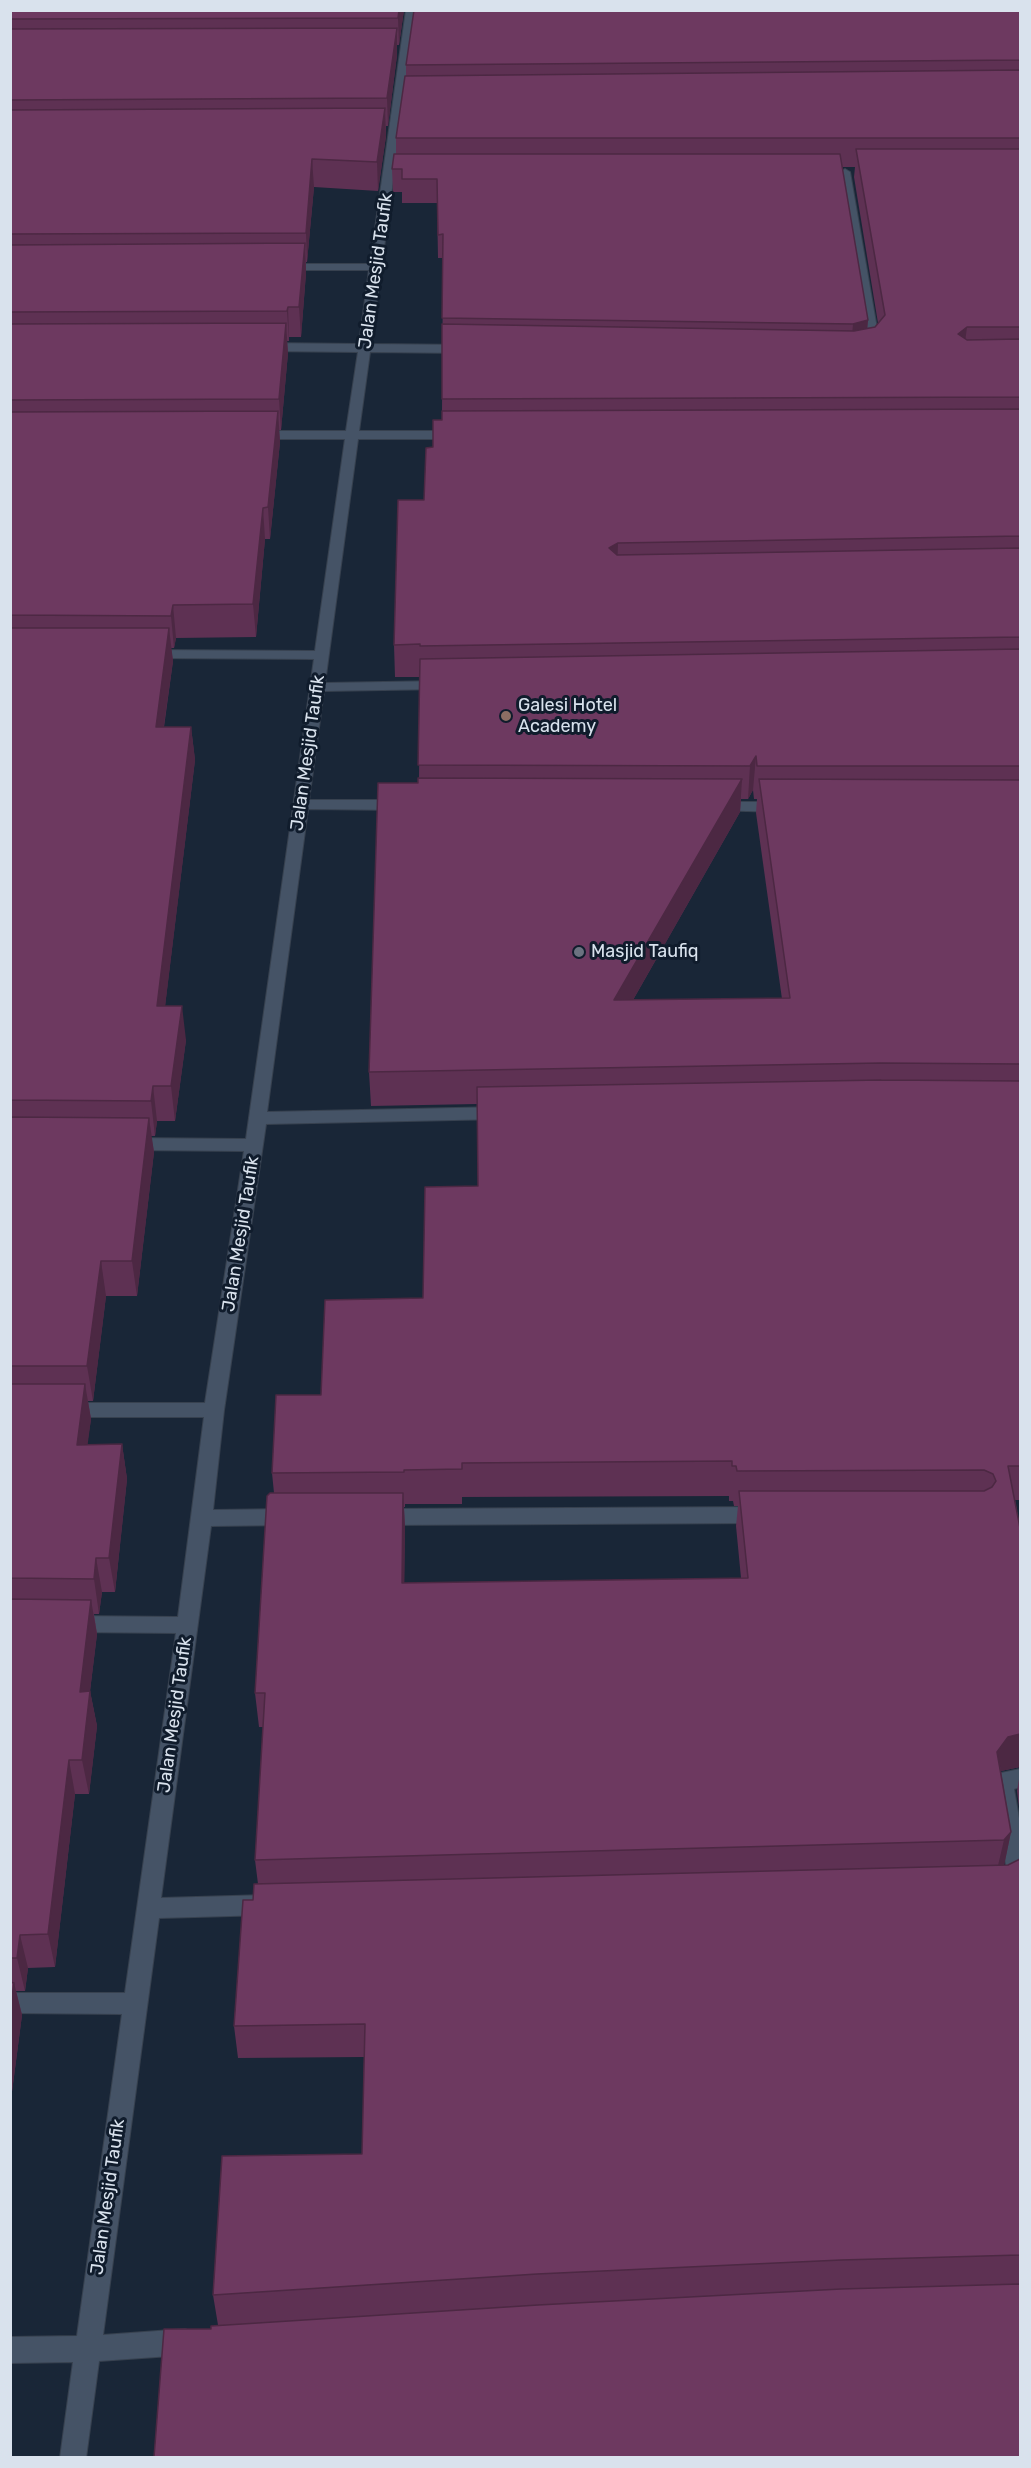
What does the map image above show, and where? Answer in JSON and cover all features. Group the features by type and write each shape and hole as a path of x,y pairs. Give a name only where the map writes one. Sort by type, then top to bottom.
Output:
{"street":[{"name":"Jalan Mesjid Taufik","path":"73,2457 202,1518 214,1410 254,1144 376,267 395,172 388,131 405,98 400,50 411,10"},
{"path":"845,172 874,346 868,352 859,353"},
{"path":"270,267 376,267"},
{"path":"247,347 472,349"},
{"path":"235,435 472,435"},
{"path":"130,654 322,655"},
{"path":"318,687 461,684"},
{"path":"301,804 420,805"},
{"path":"704,807 798,807"},
{"path":"257,1118 519,1113"},
{"path":"115,1144 254,1144"},
{"path":"46,1410 214,1410"},
{"path":"357,1517 775,1515"},
{"path":"202,1518 310,1517"},
{"path":"58,1624 187,1625"},
{"path":"988,1886 1000,1886 1010,1880 1017,1867 1003,1786 1009,1779 1020,1778"},
{"path":"148,1908 292,1904"},
{"path":"10,2003 135,2004"},
{"path":"10,2350 87,2349 206,2341"}],"building":[{"path":"10,10 399,10 398,18 10,19"},
{"path":"414,10 1020,10 1020,60 406,65"},
{"path":"397,28 387,98 10,100 10,29"},
{"path":"1020,70 1020,138 396,138 405,76"},
{"path":"385,108 377,162 312,159 306,233 10,234 10,110"},
{"path":"856,149 1020,149 1020,327 967,327 958,334 967,340 1020,339 1020,397 442,399 442,324 854,331 875,327 885,315"},
{"path":"394,154 840,154 868,320 853,324 442,318 443,234 438,235 437,179 402,179 402,169 392,169"},
{"path":"305,243 299,307 288,307 287,311 10,312 10,245"},
{"path":"286,323 279,399 10,400 10,324"},
{"path":"1020,409 1020,536 618,543 609,548 617,555 1020,548 1020,637 394,645 398,500 424,500 426,448 433,447 433,420 442,420 442,411"},
{"path":"278,411 268,507 263,508 253,604 173,605 171,616 10,615 10,412"},
{"path":"10,628 169,628 156,727 191,727 157,1006 182,1006 171,1086 153,1086 151,1101 10,1100"},
{"path":"1020,649 1020,766 757,766 756,756 750,766 418,765 420,659"},
{"path":"418,778 742,779 614,1000 790,998 759,779 1020,780 1020,1064 881,1063 369,1072 378,783 418,783"},
{"path":"881,1080 1020,1081 1020,1466 1008,1466 1020,1528 1020,1734 1008,1737 997,1752 1011,1832 1004,1840 255,1860 265,1693 255,1693 267,1496 270,1493 403,1493 402,1583 748,1578 739,1491 984,1491 992,1487 996,1481 993,1474 984,1470 737,1471 736,1466 732,1466 732,1461 462,1463 462,1469 272,1473 276,1395 321,1395 325,1300 423,1298 425,1187 478,1186 477,1087"},
{"path":"10,1117 149,1118 132,1261 101,1261 87,1366 10,1366"},
{"path":"10,1384 85,1384 77,1445 122,1444 109,1558 96,1558 94,1579 10,1578"},
{"path":"10,1599 91,1600 80,1692 90,1691 82,1760 69,1760 48,1934 20,1935 17,1958 10,1958"},
{"path":"1020,1859 1020,2255 841,2260 537,2274 213,2295 222,2156 362,2154 365,2024 234,2026 243,1900 253,1900 254,1884 1008,1865"},
{"path":"10,1982 14,1983 10,2010"},
{"path":"1020,2284 1020,2457 154,2457 164,2329 211,2329 211,2326 538,2305 841,2289"}],"place":[{"name":"Galesi Hotel Academy","path":"506,716"},
{"name":"Masjid Taufiq","path":"579,952"}]}
